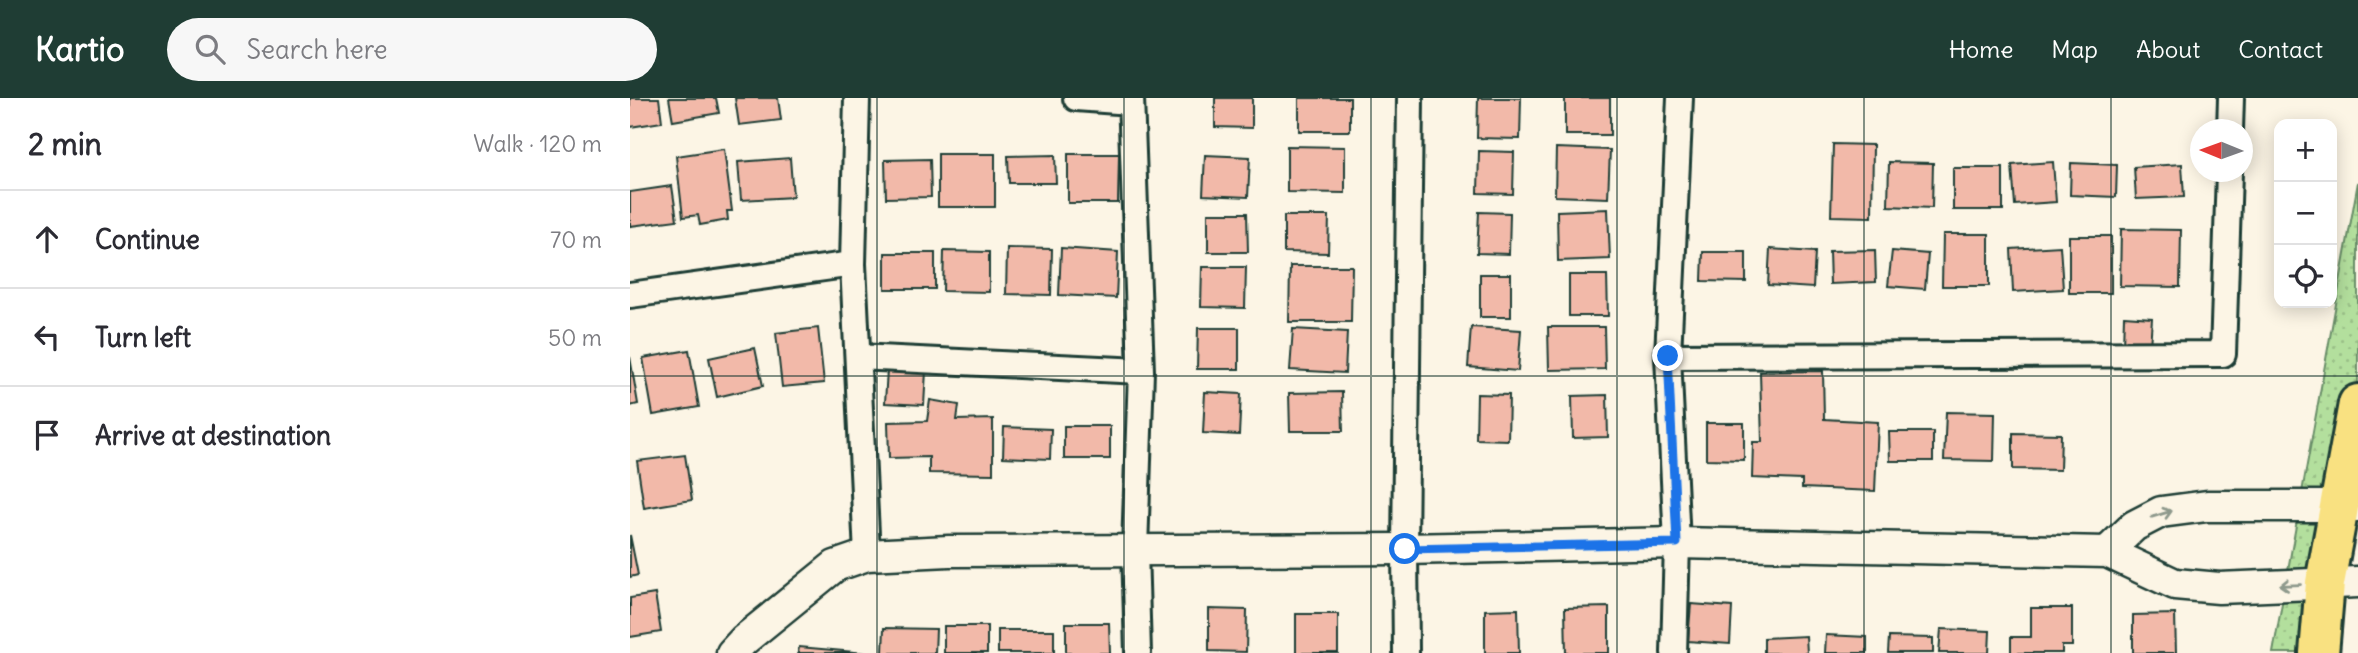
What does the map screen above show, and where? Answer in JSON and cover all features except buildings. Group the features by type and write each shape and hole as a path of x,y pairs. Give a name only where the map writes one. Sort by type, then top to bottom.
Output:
{"highway":[{"path":"2319,653 2342,583 2358,404"}],"street":[{"path":"857,98 853,264 867,555"},
{"path":"1076,98 1131,100 1141,371 1135,549 1138,653"},
{"path":"1406,653 1410,98"},
{"path":"1674,653 1677,543 1668,356 1680,98"},
{"path":"2230,119 2231,98"},
{"path":"1668,356 2223,354 2229,182"},
{"path":"630,295 853,264"},
{"path":"858,357 1141,371"},
{"path":"2107,552 2134,526 2161,512 2207,506 2348,506"},
{"path":"732,653 744,640 835,566 867,555 949,551 1405,549 1677,543 2107,552 2175,584 2219,588 2342,583"}],"green space":[{"path":"2358,182 2358,404 2319,653 2273,653 2337,308"}],"route":[{"path":"1405,549 1677,543 1668,356"}]}
